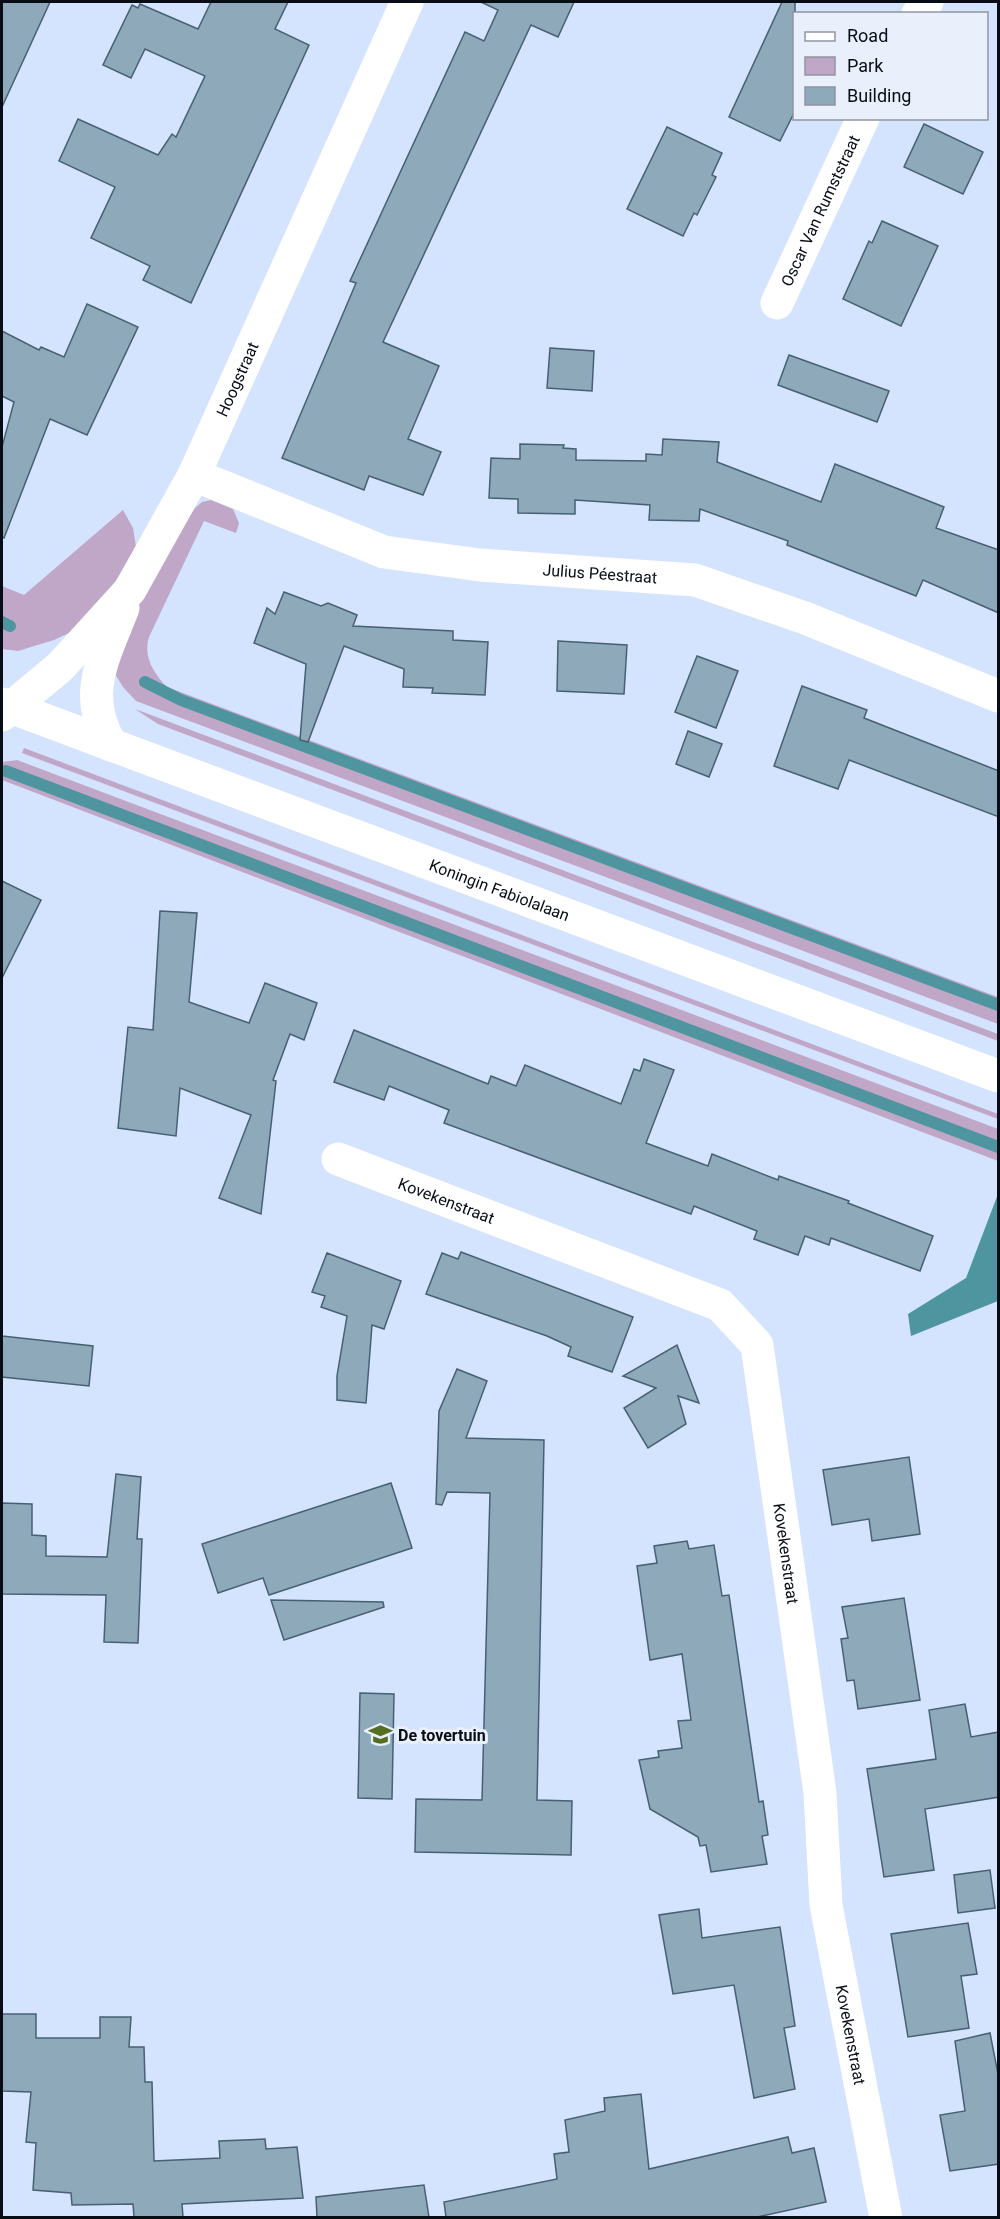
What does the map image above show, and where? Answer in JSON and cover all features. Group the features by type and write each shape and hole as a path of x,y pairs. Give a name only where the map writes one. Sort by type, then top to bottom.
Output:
{"street":[{"name":"Hoogstraat","path":"4,709 60,667 130,590 194,475 407,2"},
{"name":"Oscar Van Rumststraat","path":"777,303 862,120"},
{"name":"Julius Péestraat","path":"194,475 384,552 480,566 695,580 805,618 999,696"},
{"path":"111,745 99,725 96,690 100,669 130,590"},
{"name":"Koningin Fabiolalaan","path":"4,709 111,745 999,1076"},
{"name":"Kovekenstraat","path":"338,1159 720,1305 757,1345 820,1793 826,1905 886,2217"}],"green space":[{"path":"211,500 233,509 239,523 236,533 204,521 149,637 147,651 150,664 167,687 998,997 998,1024 136,701 115,674 134,612 194,509 202,502"},
{"path":"123,510 133,528 136,547 102,604 71,632 54,640 18,651 2,649 2,586 24,595"},
{"path":"135,709 998,1034 998,1041 158,724"},
{"path":"24,748 998,1114 998,1119 22,753"},
{"path":"17,760 998,1129 998,1161 2,780 2,762"}],"shaded area":[{"path":"998,1194 998,1301 911,1336 908,1314 966,1278"}],"building":[{"path":"2,2 50,2 2,107"},
{"path":"211,2 288,2 275,29 309,45 191,303 143,280 150,266 91,238 115,187 59,161 78,119 158,155 172,134 176,137 205,76 145,49 131,78 103,65 132,5 138,8 140,4 198,29"},
{"path":"481,2 574,2 558,37 531,25 383,342 439,366 408,439 441,452 423,495 369,476 364,490 282,458 356,283 350,281 465,32 484,41 498,10"},
{"path":"782,2 795,2 795,12 793,12 793,115 780,141 729,117"},
{"path":"924,124 983,152 963,194 904,167"},
{"path":"667,127 722,153 712,175 716,177 697,215 694,213 683,236 627,209"},
{"path":"882,221 938,246 901,326 843,299 869,241 872,243"},
{"path":"87,304 138,327 87,435 50,419 4,538 2,537 2,447 14,402 2,396 2,331 39,350 41,347 64,357"},
{"path":"550,348 594,351 592,391 547,388"},
{"path":"789,355 889,391 877,422 778,385"},
{"path":"663,439 719,442 717,462 821,502 835,464 944,507 936,528 999,550 999,613 923,580 916,596 787,545 788,541 700,509 699,521 649,520 650,505 575,500 575,514 518,513 518,499 489,498 491,458 520,459 520,444 564,445 563,448 576,449 576,460 646,461 646,454 662,455"},
{"path":"284,592 321,606 328,603 357,615 353,626 453,631 453,640 488,642 485,695 432,693 433,688 403,687 404,669 344,646 308,742 300,740 306,664 254,643 267,608 275,614"},
{"path":"558,641 627,645 624,694 557,691"},
{"path":"697,656 738,671 716,728 675,712"},
{"path":"802,686 867,710 864,718 999,771 999,817 849,760 838,789 774,766"},
{"path":"688,731 722,744 709,777 676,764"},
{"path":"2,881 41,900 2,978"},
{"path":"160,911 197,913 189,1002 249,1023 265,983 317,1003 304,1040 290,1034 273,1080 276,1081 261,1214 219,1198 251,1115 180,1088 176,1136 118,1128 128,1027 153,1030"},
{"path":"354,1030 488,1084 491,1076 516,1086 525,1065 621,1104 634,1069 640,1071 644,1059 674,1070 646,1143 708,1166 712,1154 778,1180 779,1176 849,1201 848,1203 933,1236 920,1271 831,1238 829,1245 805,1236 798,1255 754,1239 757,1231 694,1206 691,1214 444,1123 449,1110 389,1086 384,1100 334,1082"},
{"path":"461,1252 633,1317 612,1372 568,1356 571,1347 547,1336 426,1294 442,1253 458,1259"},
{"path":"327,1253 401,1281 384,1329 372,1325 366,1403 337,1400 337,1376 347,1316 321,1307 325,1296 312,1292"},
{"path":"2,1336 93,1346 89,1386 2,1377"},
{"path":"677,1345 699,1403 678,1396 686,1424 648,1448 624,1408 656,1388 623,1376"},
{"path":"457,1369 487,1381 466,1438 544,1440 537,1800 572,1801 571,1855 415,1852 416,1799 482,1800 490,1493 447,1492 442,1505 436,1504 439,1411"},
{"path":"909,1457 920,1534 872,1541 869,1519 832,1525 823,1470"},
{"path":"116,1474 141,1477 137,1539 142,1539 138,1643 104,1642 106,1595 2,1594 2,1503 32,1504 32,1535 46,1536 46,1556 107,1557"},
{"path":"391,1483 412,1548 269,1595 263,1578 218,1593 202,1544"},
{"path":"687,1541 689,1549 714,1545 722,1596 729,1595 759,1802 763,1801 768,1835 762,1836 767,1864 711,1872 706,1845 700,1846 698,1837 650,1809 639,1760 659,1757 658,1751 682,1748 678,1721 691,1720 682,1654 650,1660 637,1566 657,1563 654,1546"},
{"path":"904,1598 920,1700 858,1709 854,1680 847,1681 841,1639 848,1638 842,1607"},
{"path":"271,1600 383,1602 384,1607 284,1640"},
{"path":"360,1693 394,1694 392,1799 358,1798"},
{"path":"965,1704 971,1737 999,1732 999,1797 925,1809 934,1870 884,1877 867,1769 936,1759 929,1710"},
{"path":"990,1870 995,1908 958,1913 954,1875"},
{"path":"699,1909 702,1938 780,1927 795,2026 784,2028 795,2089 754,2098 734,1985 673,1994 659,1915"},
{"path":"968,1923 977,1974 961,1976 969,2028 908,2037 891,1934"},
{"path":"2,2014 36,2014 36,2038 100,2038 100,2017 131,2017 129,2047 144,2047 145,2082 152,2082 154,2161 220,2158 219,2141 265,2139 266,2149 297,2147 303,2198 182,2204 183,2217 134,2217 133,2204 72,2205 71,2193 33,2190 36,2143 26,2142 31,2092 2,2091"},
{"path":"990,2033 999,2079 999,2164 950,2171 940,2115 965,2111 955,2041"},
{"path":"641,2094 649,2169 788,2137 792,2153 814,2148 826,2202 757,2217 446,2217 444,2202 557,2179 554,2154 569,2152 565,2120 605,2111 604,2098"},
{"path":"424,2185 429,2217 317,2217 316,2197"}],"waterway":[{"path":"2,622 10,626"},
{"path":"145,682 181,700 998,1005"},
{"path":"6,771 998,1147"}],"place":[{"name":"De tovertuin","path":"380,1735"}]}
